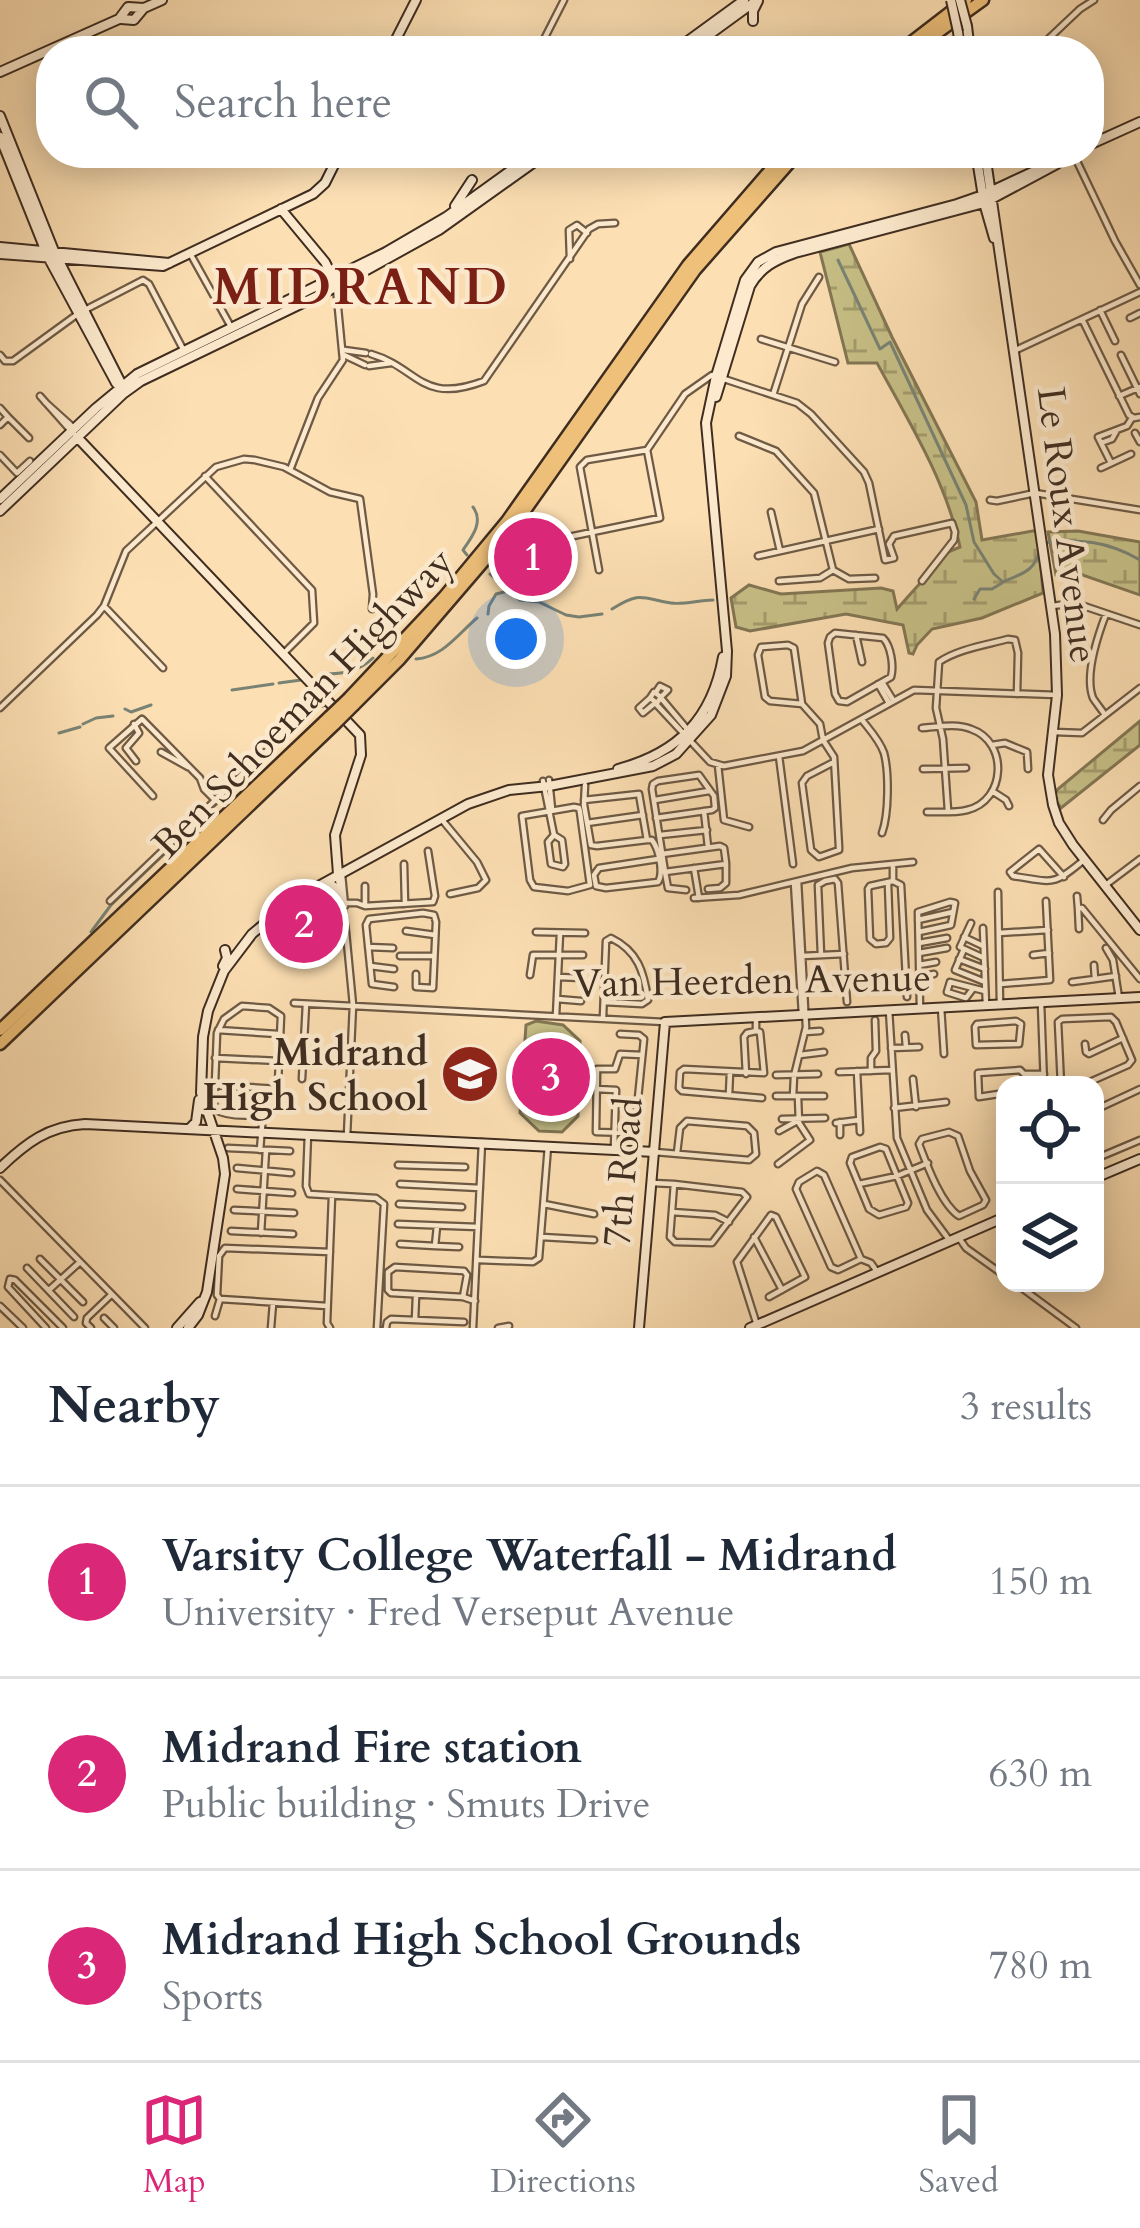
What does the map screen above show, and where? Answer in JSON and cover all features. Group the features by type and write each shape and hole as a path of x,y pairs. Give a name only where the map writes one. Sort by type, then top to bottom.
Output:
{"highway":[{"path":"919,36 963,0"},
{"path":"933,36 983,0"},
{"name":"Ben Schoeman Highway","path":"352,702 507,521 688,265 772,168"},
{"name":"Ben Schoeman Highway","path":"55,984 425,631 514,526 695,270 785,168"},
{"path":"0,1027 55,984"},
{"path":"0,1048 36,1016 55,984"}],"main road":[{"path":"81,36 124,17 136,19 140,10 162,0"},
{"path":"398,36 416,0"},
{"path":"695,36 744,0"},
{"path":"708,36 758,0"},
{"path":"730,20 750,22 758,0"},
{"path":"951,0 965,36"},
{"path":"962,36 963,0"},
{"path":"0,72 36,56"},
{"path":"0,116 8,158 51,254 123,389"},
{"path":"1104,138 1140,122"},
{"path":"0,137 41,239 64,269 82,312"},
{"path":"0,250 31,249 159,266 303,199 320,189 332,168"},
{"path":"0,499 123,389 188,352 323,293 351,269 446,217 514,168"},
{"path":"233,332 440,230 514,168"},
{"name":"Le Roux Avenue","path":"980,168 998,244 1052,606 1057,695 1050,797 1059,823 1140,930"},
{"name":"Le Roux Avenue","path":"987,168 988,197"},
{"path":"546,783 659,764 689,736 717,683 725,631 707,440 716,380 746,280 764,258 988,197 1051,168"},
{"path":"446,217 472,180"},
{"path":"297,229 294,213 303,199"},
{"path":"281,209 325,262 335,283"},
{"path":"31,249 41,239"},
{"path":"0,250 171,263"},
{"path":"64,269 72,258"},
{"path":"325,262 351,269"},
{"path":"323,293 338,303"},
{"path":"703,380 716,380"},
{"path":"0,511 123,389"},
{"path":"92,445 94,422"},
{"path":"76,433 285,652 362,740 362,754 335,835 339,873"},
{"path":"76,433 142,502"},
{"path":"218,985 230,961 274,914 479,795 610,771 642,762 689,736"},
{"path":"339,873 340,833 351,789"},
{"path":"339,853 346,864 353,865"},
{"path":"311,890 330,885 342,900"},
{"path":"189,1130 196,1122 203,1036 225,950"},
{"name":"Van Heerden Avenue","path":"665,1022 1140,997"},
{"name":"7th Road","path":"639,1328 665,1022"},
{"path":"188,1328 205,1300 225,1174 200,1086"},
{"path":"0,1168 34,1138 67,1126 100,1124 655,1152"},
{"path":"1104,1174 1140,1159"},
{"path":"754,1327 996,1221"},
{"path":"178,1328 196,1308 210,1271"}],"street":[{"path":"546,36 564,0"},
{"path":"1056,36 1094,0"},
{"path":"1014,351 1140,289 1078,168"},
{"path":"344,353 366,353 432,388 484,381 592,225 615,223"},
{"path":"570,259 569,230 578,225 586,233"},
{"path":"190,255 233,332"},
{"path":"773,395 806,296 819,277"},
{"path":"0,355 7,362 14,360 82,312 143,280 188,352"},
{"path":"290,470 318,398 344,353 335,283"},
{"path":"1130,318 1140,312 1136,303"},
{"path":"1100,310 1115,341"},
{"path":"1082,319 1119,396 1136,417 1112,439 1089,443"},
{"path":"761,339 835,362"},
{"path":"344,353 365,365 391,363"},
{"path":"365,365 366,353"},
{"path":"1119,396 1139,390 1121,355"},
{"path":"599,570 582,464 647,449 685,394 703,380"},
{"path":"716,380 773,395 807,410 864,472 885,560 894,558 889,544 894,536 952,523 954,540 922,581"},
{"path":"43,399 76,433"},
{"path":"0,408 29,438"},
{"path":"0,425 8,417"},
{"path":"1135,433 1140,442"},
{"path":"739,436 776,451 809,486 818,500 833,570"},
{"path":"1100,439 1111,464"},
{"path":"559,539 660,518 647,449"},
{"path":"1101,468 1131,454"},
{"path":"0,455 17,473 30,461"},
{"path":"0,708 104,606 126,551 220,466 247,459 290,470 330,492 361,501 372,609"},
{"path":"205,476 312,590 314,623 285,652"},
{"path":"990,500 1035,493 1140,511"},
{"path":"771,512 780,551"},
{"path":"758,556 879,529"},
{"path":"833,570 850,580 875,578"},
{"path":"779,581 820,578 833,570"},
{"path":"1052,606 1075,603 1140,625"},
{"path":"104,606 163,668"},
{"path":"1105,715 1091,689 1095,644 1106,614"},
{"path":"835,633 887,642 893,670 880,683 847,702 839,701 828,639 835,633"},
{"path":"856,635 862,662"},
{"path":"948,812 942,727 936,708 937,668 942,658 1015,640 1017,694"},
{"path":"802,704 765,698 758,655 761,647 794,648 802,704 818,722 822,741 832,752 834,762 838,850 819,857 811,850 802,781 834,762"},
{"path":"880,683 891,701"},
{"path":"1053,732 1078,734 1140,688"},
{"path":"657,698 706,758 718,765 735,765 803,752 914,690 1057,695"},
{"path":"110,901 325,695"},
{"path":"861,718 885,758 887,815 882,832"},
{"path":"153,796 109,748 143,720 215,800"},
{"path":"134,724 139,734 126,748 136,761"},
{"path":"922,728 971,729 992,745 999,770 992,791 975,807 927,812"},
{"path":"992,745 1005,742 1027,752 1028,769"},
{"path":"161,752 188,766"},
{"path":"778,756 793,864"},
{"path":"718,765 724,820 749,826"},
{"path":"923,769 966,768"},
{"path":"568,782 583,785 608,775"},
{"path":"656,818 716,807 714,796 699,775 652,785 656,818 659,835 660,856 661,877 658,882 596,885 594,874 599,868 660,856 708,847 723,848 727,881 720,888 708,889"},
{"path":"546,783 554,836"},
{"path":"583,785 589,840 595,847 647,839 656,844 668,888 686,890"},
{"path":"1103,820 1140,786"},
{"path":"654,800 709,791"},
{"path":"992,791 1009,806"},
{"path":"584,799 638,793 647,839"},
{"path":"580,809 591,883 587,887 560,891 530,883 521,818 526,813 550,812 580,809"},
{"path":"704,811 708,847"},
{"path":"586,823 644,814"},
{"path":"438,819 477,862 486,880 478,888 450,894"},
{"path":"659,835 706,830"},
{"path":"554,836 562,840 563,867 551,864 548,842 554,836"},
{"path":"1064,877 1040,849 1010,872 1052,882 1064,877 1085,859"},
{"path":"342,900 365,906 435,900 428,851"},
{"path":"694,868 697,898 739,895 857,867 913,861"},
{"path":"1106,885 1138,863"},
{"path":"404,864 405,904"},
{"path":"665,872 726,864"},
{"path":"893,864 891,882 890,938 876,944 870,939 868,889 891,882 901,885 907,997"},
{"path":"339,873 352,1005 347,1136"},
{"path":"339,873 342,900"},
{"path":"821,953 818,886 834,879 847,1002"},
{"path":"778,1164 810,1142 799,1119 794,1074 805,1032 796,882"},
{"path":"365,886 365,906"},
{"path":"998,892 1003,1004"},
{"path":"1077,896 1079,929"},
{"path":"1003,984 1049,981 1046,902"},
{"path":"919,932 951,925 955,903 918,912 920,1008"},
{"path":"1078,908 1085,910 1117,957 1116,998"},
{"path":"360,934 371,918 435,916 432,989 416,988 416,974"},
{"path":"984,958 960,946 970,926 983,932 986,1005"},
{"path":"999,933 1048,930"},
{"path":"406,931 435,935"},
{"path":"536,932 585,933"},
{"path":"556,1016 560,933"},
{"path":"347,936 360,934"},
{"path":"360,934 368,947 373,985 394,987"},
{"path":"964,937 983,946"},
{"path":"603,1018 607,940 611,938 631,950 643,970 647,1000 642,1004 604,1002"},
{"path":"919,944 947,938"},
{"path":"368,947 393,948"},
{"path":"919,953 947,948"},
{"path":"1106,948 1140,979"},
{"path":"964,950 955,970 985,982"},
{"path":"1033,955 1049,953"},
{"path":"800,954 844,954"},
{"path":"530,975 533,955 583,955"},
{"path":"400,956 434,956"},
{"path":"958,959 985,970"},
{"path":"919,965 936,962"},
{"path":"1094,964 1095,980"},
{"path":"370,966 394,968"},
{"path":"920,977 934,974"},
{"path":"558,977 582,978"},
{"path":"1072,982 1116,977"},
{"path":"606,980 629,982"},
{"path":"973,988 986,991"},
{"path":"557,999 581,1001"},
{"name":"Van Heerden Avenue","path":"294,1003 665,1022"},
{"path":"996,1094 979,1097 978,1073 1018,1070 1044,1074 1040,1003"},
{"path":"302,1079 306,1004"},
{"path":"245,1006 279,1012 276,1110 260,1115 215,1112 218,1030 224,1019 245,1006"},
{"path":"941,1007 944,1054"},
{"path":"889,1010 897,1138 927,1210 955,1239 996,1270"},
{"path":"1060,1076 1058,1022 1108,1016 1115,1020 1132,1057 1130,1064 1103,1076"},
{"path":"756,1017 756,1031"},
{"path":"871,1071 875,1020"},
{"path":"1017,1021 1022,1032 1017,1044 975,1043 977,1024 1017,1021"},
{"path":"218,1030 280,1034"},
{"path":"805,1032 820,1030"},
{"path":"756,1031 761,1035 764,1072 684,1069 679,1087 762,1098"},
{"path":"746,1074 744,1037 756,1031"},
{"path":"1022,1032 1058,1032"},
{"path":"620,1034 642,1036 642,1054 635,1128 629,1133 595,1131 598,1068 616,1068 620,1054 642,1054"},
{"path":"905,1035 906,1047"},
{"path":"1085,1044 1089,1054 1124,1038"},
{"path":"891,1048 920,1047"},
{"path":"800,1054 824,1052"},
{"path":"215,1058 279,1061"},
{"path":"839,1072 892,1070"},
{"path":"857,1071 860,1132"},
{"path":"729,1095 730,1072"},
{"path":"776,1075 818,1074"},
{"path":"913,1079 916,1106"},
{"path":"214,1085 278,1089"},
{"path":"596,1089 615,1089 614,1150"},
{"path":"1104,1106 1140,1089"},
{"path":"776,1096 824,1096"},
{"path":"894,1108 946,1102"},
{"path":"260,1115 265,1171 261,1233"},
{"path":"782,1119 825,1118"},
{"path":"779,1131 799,1119"},
{"path":"655,1152 677,1154 751,1160 756,1152 754,1133 747,1126 687,1120 680,1128 677,1154"},
{"path":"840,1135 838,1123 859,1120"},
{"path":"950,1132 957,1135 985,1204 954,1215 928,1163 921,1140 950,1132"},
{"path":"308,1134 308,1193 382,1201 385,1209 380,1327"},
{"path":"1104,1155 1140,1140"},
{"path":"473,1328 482,1142"},
{"path":"476,1260 536,1261 540,1255 548,1146"},
{"path":"228,1148 290,1151"},
{"path":"886,1148 897,1176 908,1205 879,1215 869,1209 850,1159 886,1148"},
{"path":"858,1185 928,1163"},
{"path":"398,1165 465,1167"},
{"path":"237,1168 292,1173"},
{"path":"861,1258 838,1270 832,1268 797,1191 799,1182 817,1171 824,1175 861,1258 871,1262 878,1273"},
{"path":"0,1180 145,1328"},
{"path":"652,1183 674,1184 745,1194 746,1198 712,1243 675,1242 670,1237 674,1184"},
{"path":"400,1184 480,1187"},
{"path":"237,1190 292,1193"},
{"path":"329,1328 332,1196"},
{"path":"399,1204 462,1207"},
{"path":"544,1204 594,1214"},
{"path":"234,1210 294,1213"},
{"path":"672,1211 715,1215 729,1222"},
{"path":"754,1327 737,1264 770,1215 776,1217 805,1276 770,1297"},
{"path":"398,1224 478,1227"},
{"path":"435,1246 437,1226"},
{"path":"231,1231 293,1234"},
{"path":"754,1236 782,1290"},
{"path":"542,1238 595,1240"},
{"path":"400,1244 459,1247"},
{"path":"214,1316 220,1300 220,1254 229,1246 330,1252"},
{"path":"40,1259 83,1302"},
{"path":"40,1304 80,1262"},
{"path":"27,1268 74,1317"},
{"path":"463,1297 464,1271 390,1270 388,1292 475,1301"},
{"path":"46,1328 8,1287 10,1280 63,1328"},
{"path":"1027,1292 1076,1328"},
{"path":"91,1328 87,1318 111,1295"},
{"path":"415,1320 416,1295"},
{"path":"220,1300 327,1306"},
{"path":"271,1328 273,1303"},
{"path":"0,1306 18,1326 31,1312"},
{"path":"104,1318 114,1328"},
{"path":"380,1327 390,1320 464,1322"},
{"path":"498,1328 509,1326"}],"green space":[{"path":"849,244 976,502 982,540 1038,530 1043,593 982,618 932,629 913,654 903,625 846,614 750,631 736,627 731,598 749,585 781,594 881,588 893,591 897,609 948,552 960,547 936,475 877,363 848,363 820,252"},
{"path":"1078,531 1140,542 1140,595 1077,573 1056,575 1048,532"},
{"path":"1140,721 1140,745 1061,808 1053,796 1058,789"},
{"path":"536,1021 563,1025 580,1041 578,1116 562,1132 539,1131 520,1113 526,1025"}],"waterway":[{"path":"838,260 880,349 890,342 966,505 974,542 994,574 1003,582 1021,574 1034,564 1039,551"},
{"path":"467,555 463,550 477,524 473,507"},
{"path":"1042,543 1092,542 1140,560"},
{"path":"490,574 507,588"},
{"path":"974,599 980,589 1002,583"},
{"path":"488,614 496,594 508,591 520,600 539,602 566,615 602,614"},
{"path":"612,609 636,598 676,603 713,600"},
{"path":"416,659 442,650 477,618"},
{"path":"323,674 350,671 373,658"},
{"path":"279,683 301,680"},
{"path":"232,690 273,684"},
{"path":"125,709 131,712 151,705"},
{"path":"316,708 326,705"},
{"path":"83,724 113,716"},
{"path":"59,733 80,727"},
{"path":"91,932 111,905 277,746"}],"place":[{"name":"Varsity College Waterfall - Midrand","path":"533,557"},
{"name":"Midrand Fire station","path":"304,924"},
{"name":"Midrand High School","path":"470,1074"},
{"name":"Midrand High School Grounds","path":"551,1077"}],"district":[{"name":"MIDRAND","path":"361,288"}]}
